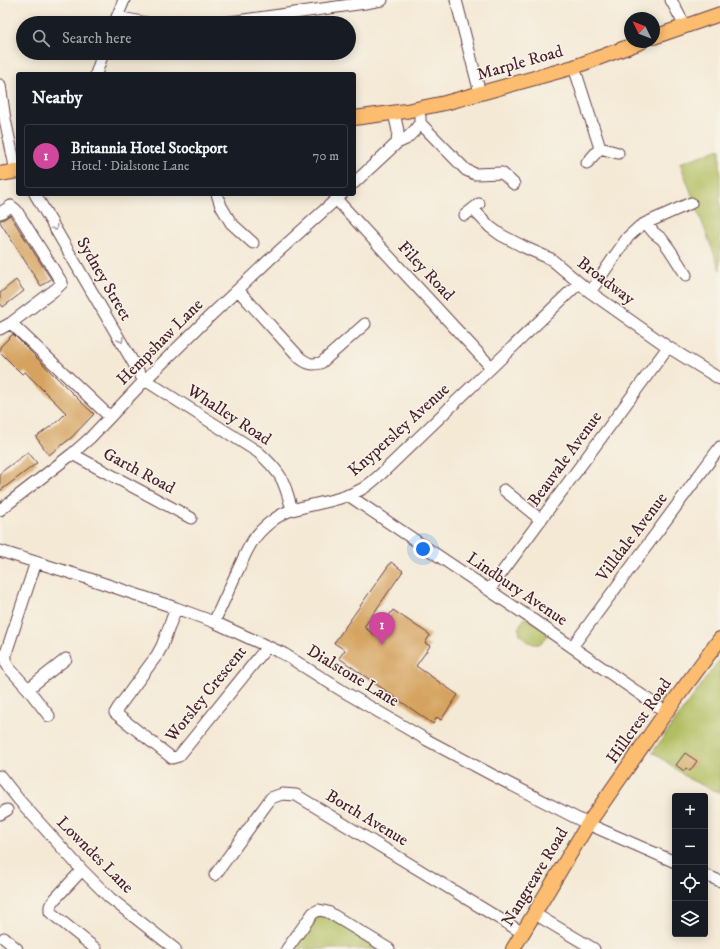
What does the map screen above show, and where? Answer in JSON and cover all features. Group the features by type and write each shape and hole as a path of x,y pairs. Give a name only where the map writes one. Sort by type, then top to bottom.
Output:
{"main road":[{"path":"660,35 720,14"},
{"name":"Marple Road","path":"356,118 407,111 445,103 574,67 625,48"},
{"path":"0,174 16,171"},
{"name":"Hillcrest Road","path":"588,824 666,712 720,639"},
{"name":"Nangreave Road","path":"513,949 588,824"}],"street":[{"path":"118,16 124,0"},
{"path":"272,16 382,0"},
{"path":"456,0 480,93"},
{"path":"671,0 685,26"},
{"path":"97,72 100,60"},
{"path":"574,67 600,148"},
{"path":"0,85 5,119 16,167"},
{"path":"397,143 398,132 407,111 466,170 476,174 502,173 514,184"},
{"path":"356,181 397,143 406,139 420,123"},
{"path":"600,148 618,153"},
{"path":"587,163 600,148"},
{"name":"Sydney Street","path":"36,196 141,376 145,380"},
{"path":"217,196 221,206 232,223 253,243"},
{"name":"Hempshaw Lane","path":"0,510 72,454 90,438 198,327 339,196"},
{"name":"Filey Road","path":"339,196 491,367"},
{"path":"590,292 628,238 639,227 691,203"},
{"path":"0,213 11,206 16,210 62,283 56,289 4,325 110,417"},
{"name":"Broadway","path":"472,210 501,235 550,259 590,292 668,347 720,379"},
{"path":"646,223 654,233 662,239 686,275"},
{"name":"Knypersley Avenue","path":"214,622 245,554 252,541 263,529 273,520 286,512 325,502 362,489 381,474 579,283"},
{"path":"238,290 300,358 307,363 321,363 365,324"},
{"name":"Beauvale Avenue","path":"489,590 668,347"},
{"name":"Whalley Road","path":"145,380 258,452 280,476 286,489 292,510"},
{"name":"Villdale Avenue","path":"572,647 720,447"},
{"name":"Garth Road","path":"72,454 191,518"},
{"path":"504,490 541,520"},
{"name":"Lindbury Avenue","path":"348,495 533,619 666,712"},
{"name":"Dialstone Lane","path":"0,551 176,608 214,622 284,654 341,690 427,740 498,778 588,824 672,861"},
{"path":"36,562 6,653 6,663 49,716"},
{"name":"Worsley Crescent","path":"176,608 162,646 157,655 115,713 172,758 179,756 267,647"},
{"path":"28,689 66,659"},
{"name":"Lowndes Lane","path":"0,776 19,800 82,870 110,898 175,949"},
{"name":"Borth Avenue","path":"216,875 271,798 282,794 296,795 523,933"},
{"path":"82,870 55,899 50,906 50,912 96,949"},
{"path":"708,876 720,881"},
{"path":"287,949 312,913 319,910 328,912 389,949"},
{"path":"535,914 594,949"},
{"path":"4,938 17,949"}],"green space":[{"path":"720,149 720,270 680,163"},
{"path":"527,616 550,632 539,644 533,644 523,638 520,633 519,626"},
{"path":"720,659 720,793 689,779 656,754 652,753"},
{"path":"319,910 389,949 287,949"}],"building":[{"path":"10,215 51,279 41,286 0,222 0,220"},
{"path":"16,280 24,291 3,307 0,303 0,293"},
{"path":"13,334 94,414 71,438 49,455 36,437 58,421 66,413 25,372 22,374 0,352 0,347"},
{"path":"28,452 37,463 0,491 0,473"},
{"path":"391,562 403,571 364,627 375,635 393,610 430,635 425,643 430,646 416,666 458,695 441,720 437,717 433,724 339,658 345,650 334,643"},
{"path":"685,753 697,761 690,771 686,768 684,771 676,765"}],"place":[{"name":"Britannia Hotel Stockport","path":"382,645"}]}
